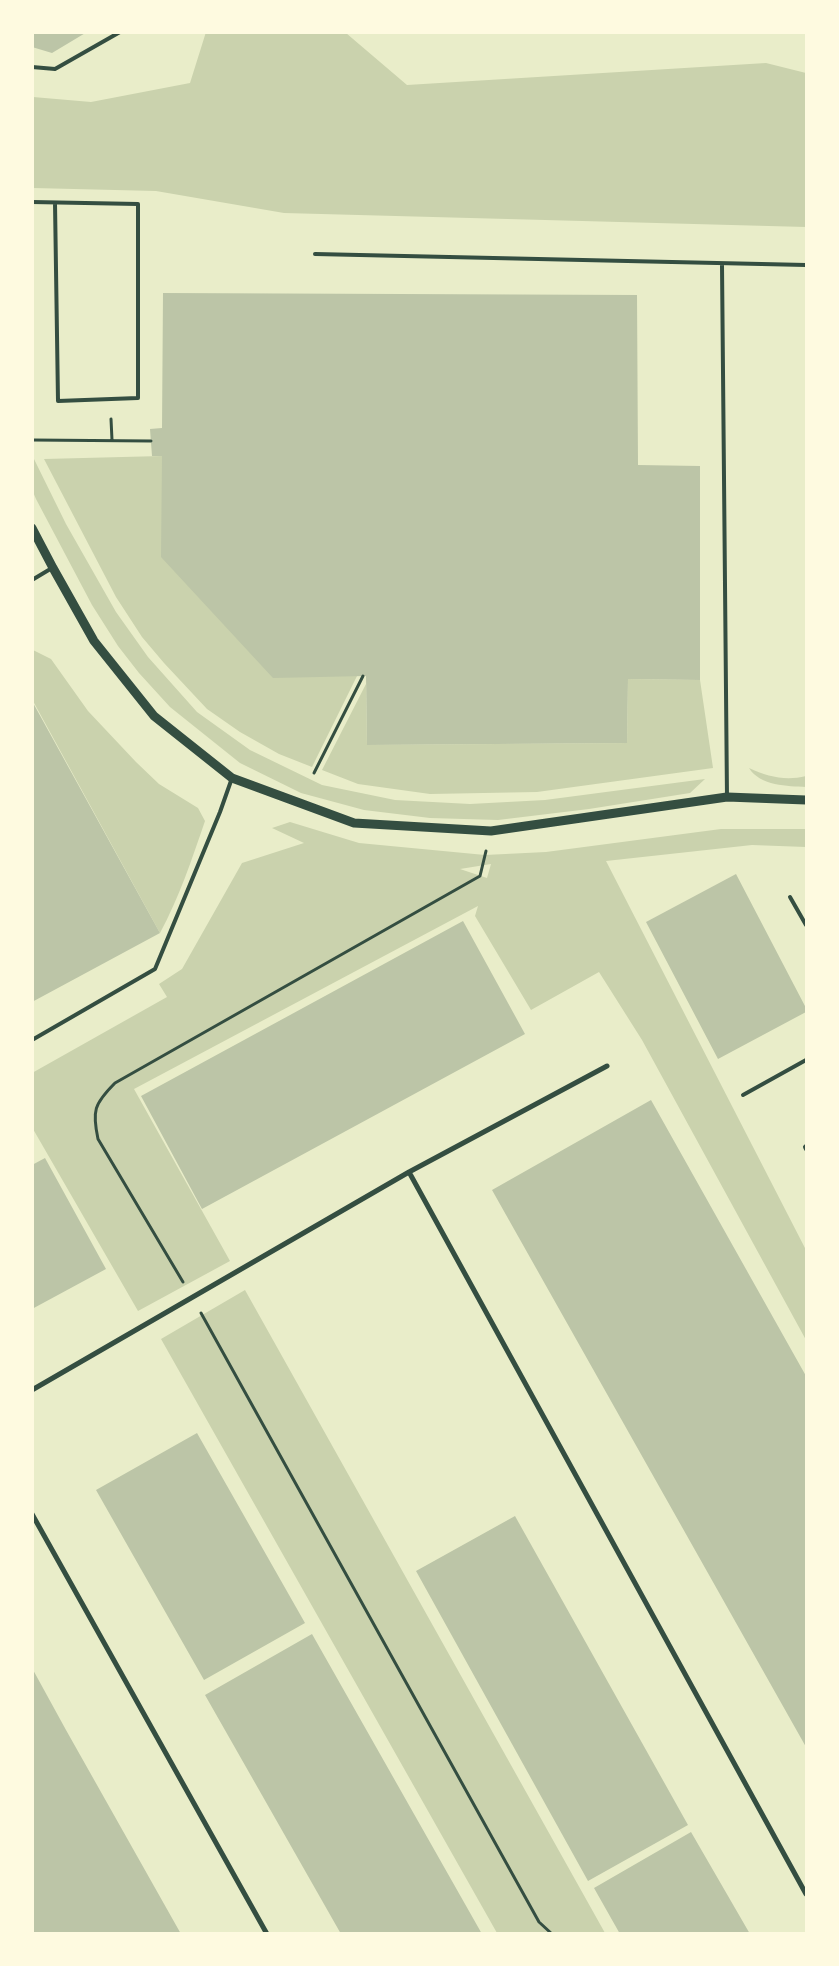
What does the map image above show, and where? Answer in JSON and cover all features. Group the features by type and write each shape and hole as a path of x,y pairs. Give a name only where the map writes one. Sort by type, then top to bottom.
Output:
{"street":[{"path":"32,528 94,641 154,716 232,778 354,823 491,831 727,797 806,800"},
{"path":"32,1390 409,1172 606,1066"},
{"path":"409,1172 806,1894"},
{"path":"32,1514 266,1934"}],"lane":[{"path":"32,67 55,69 120,32"},
{"path":"32,202 138,204 138,398 58,401 55,203"},
{"path":"316,254 722,265 806,265"},
{"path":"722,265 727,797"},
{"path":"32,580 53,568"},
{"path":"32,1040 155,969 220,812 232,778"},
{"path":"790,897 806,926"},
{"path":"743,1095 806,1060"}],"path":[{"path":"32,440 151,440"},
{"path":"314,773 363,676"},
{"path":"491,831 480,876 115,1083 102,1096 93,1117 98,1139 193,1298 539,1922 552,1934"}],"green space":[{"path":"206,32 346,33 407,85 766,63 806,73 806,227 284,213 156,191 33,188 33,97 91,102 190,83"},
{"path":"162,456 357,676 312,767 279,754 240,732 207,709 164,663 142,637 116,597 44,459"},
{"path":"33,457 66,524 116,612 148,657 197,712 250,750 322,785 395,800 470,804 545,800 705,779 690,793 589,809 498,820 430,818 364,810 301,793 240,763 170,707 139,673 118,646 92,605 36,499 33,492"},
{"path":"33,650 51,659 88,711 136,762 159,784 198,808 205,821 179,892 160,933 33,701"},
{"path":"628,679 700,680 713,768 537,792 430,794 358,784 322,770 366,684 367,745 627,743"},
{"path":"749,768 777,777 806,776 806,787 767,782 754,774"},
{"path":"290,822 359,843 485,855 546,852 721,829 806,829 806,847 752,845 606,861 806,1250 806,1340 642,1040 599,972 531,1010 475,916 478,906 134,1089 230,1261 138,1311 33,1129 32,1073 167,997 159,984 182,969 242,863 304,843 272,828","holes":["491,864 487,878 460,869"]},
{"path":"245,1290 605,1933 497,1933 161,1339"}],"building":[{"path":"32,32 87,32 52,53 32,47"},
{"path":"163,293 637,295 638,465 700,466 700,680 628,679 627,743 367,745 366,676 273,678 161,557 162,456 152,456 150,429 162,428"},
{"path":"32,701 160,933 32,1002"},
{"path":"736,874 806,1008 806,1012 718,1059 646,922"},
{"path":"463,921 525,1034 202,1209 141,1096"},
{"path":"651,1100 806,1376 806,1747 492,1190"},
{"path":"45,1158 106,1269 32,1309 32,1165"},
{"path":"197,1433 305,1623 204,1680 96,1490"},
{"path":"515,1516 688,1825 588,1881 416,1571"},
{"path":"312,1634 482,1934 341,1934 205,1695"},
{"path":"32,1668 66,1730 181,1934 32,1934"},
{"path":"691,1832 750,1934 620,1934 594,1888"}]}
